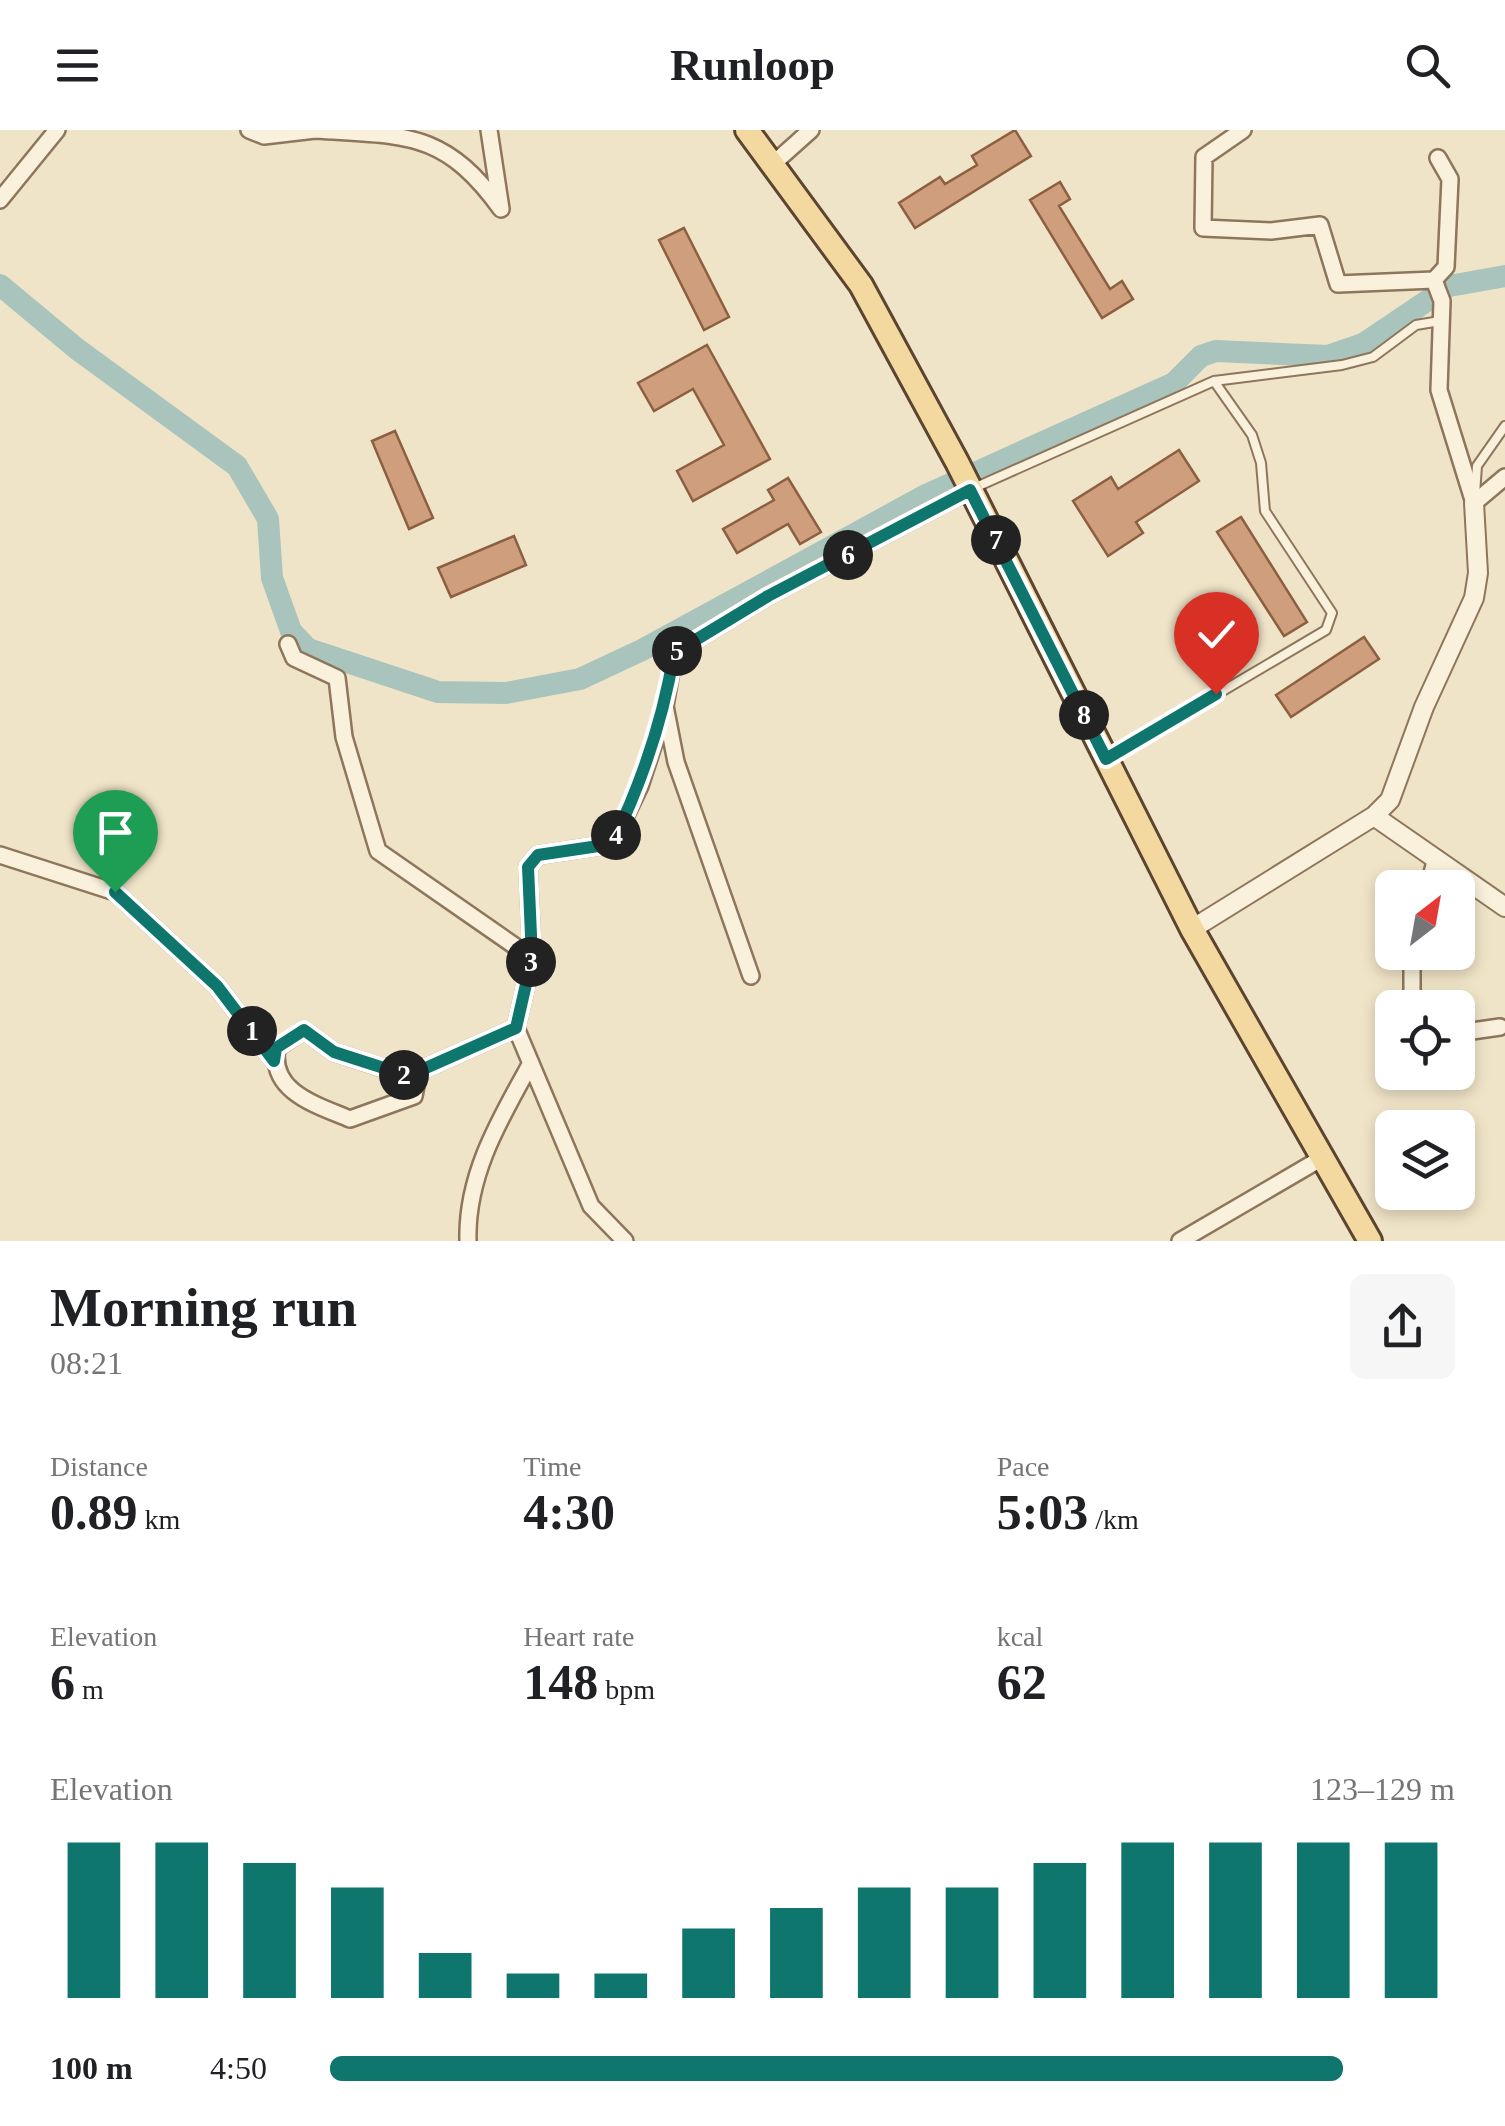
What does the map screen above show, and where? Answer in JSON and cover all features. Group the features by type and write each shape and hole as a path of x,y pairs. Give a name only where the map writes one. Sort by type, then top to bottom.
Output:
{"main road":[{"path":"747,130 860,285 957,462 1192,930 1370,1241"}],"street":[{"path":"0,200 57,130"},
{"path":"249,130 264,136 316,130 414,137 474,171 500,209 490,130"},
{"path":"774,163 810,130"},
{"path":"1243,130 1204,157 1203,228 1271,231 1320,225 1338,284 1434,280 1446,267 1450,180 1438,158"},
{"path":"1192,930 1374,816 1390,800 1424,707 1474,598 1478,572 1474,503 1439,390 1442,301 1434,280"},
{"path":"1474,503 1505,477"},
{"path":"625,1241 591,1206 516,1028 532,958 528,867 538,855 612,844 640,786 666,706 674,653 768,596 970,489"},
{"path":"288,644 294,658 337,678 344,737 378,851 532,958"},
{"path":"666,706 676,762 751,976"},
{"path":"1374,816 1505,908"},
{"path":"0,854 115,892 217,986 274,1061 294,1096 350,1118 414,1096 419,1071 516,1028"},
{"path":"1433,870 1436,858"},
{"path":"1475,1031 1504,1028"},
{"path":"274,1061 276,1048 304,1030 334,1052 418,1079"},
{"path":"468,1241 467,1215 486,1143 531,1064"},
{"path":"1180,1241 1322,1158"}],"lane":[{"path":"970,489 1214,381 1342,366 1373,357 1416,324 1440,321"},
{"path":"1106,759 1326,630 1332,613 1265,511 1261,463 1252,435 1214,381"},
{"path":"1474,503 1478,466 1505,426"}],"building":[{"path":"1015,130 1031,156 915,228 899,203 940,177 945,184 977,165 972,156"},
{"path":"1060,182 1070,199 1059,206 1110,289 1122,281 1133,299 1102,318 1030,200"},
{"path":"684,228 729,317 704,330 659,240"},
{"path":"707,345 770,459 693,501 677,471 724,445 693,389 654,411 638,383"},
{"path":"395,431 433,518 409,529 372,441"},
{"path":"1179,450 1199,481 1136,522 1143,533 1108,556 1073,501 1111,477 1118,489"},
{"path":"788,478 821,532 800,544 788,524 737,553 723,529 774,500 768,490"},
{"path":"1241,517 1307,622 1284,636 1217,532"},
{"path":"514,536 526,565 451,597 438,568"},
{"path":"1364,637 1379,659 1291,717 1276,695"}],"waterway":[{"path":"0,285 77,349 237,466 268,519 272,578 291,631 308,649 438,692 506,693 580,679 642,650 926,495 1174,383 1201,356 1216,351 1328,356 1363,344 1449,286 1505,276"}],"route":[{"path":"115,892 217,986 274,1061 276,1048 304,1030 334,1052 418,1079 419,1071 516,1028 532,958 528,867 538,855 612,844 640,786 666,706 674,653 768,596 970,490 1106,759 1216,694"}]}
